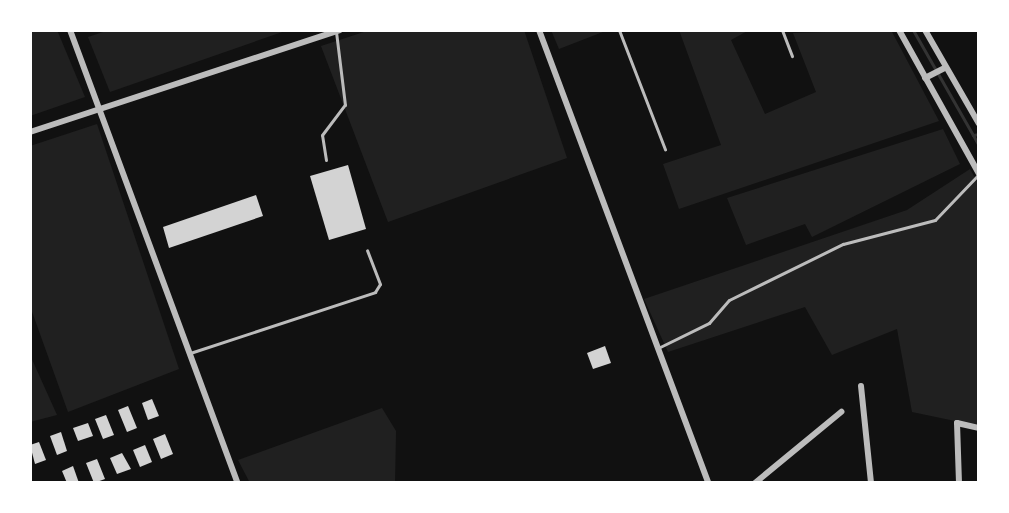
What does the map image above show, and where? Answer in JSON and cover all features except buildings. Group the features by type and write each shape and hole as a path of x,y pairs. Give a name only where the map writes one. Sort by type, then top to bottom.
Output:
{"street":[{"path":"70,30 103,108 238,483"},
{"path":"539,30 655,350 708,483"},
{"path":"899,30 979,174"},
{"path":"925,30 944,69 979,124"},
{"path":"30,132 338,31"},
{"path":"925,78 944,69"},
{"path":"861,386 871,483"},
{"path":"755,483 841,412"},
{"path":"959,483 957,423 979,428"}],"lane":[{"path":"619,30 665,148"},
{"path":"782,30 792,56"},
{"path":"326,160 322,135 345,105 338,31"},
{"path":"655,350 709,323 729,300 843,244 935,220 979,174"},
{"path":"190,353 375,292 380,284 367,250"}],"shaded area":[{"path":"30,30 57,30 85,97 30,116"},
{"path":"109,30 288,30 110,92 88,37"},
{"path":"370,30 524,30 567,158 388,222 321,46"},
{"path":"551,30 608,30 559,49"},
{"path":"679,30 749,30 731,40 765,114 816,92 793,33 891,30 939,121 679,209 663,164 721,145"},
{"path":"97,124 179,369 68,412 30,306 30,146"},
{"path":"943,129 960,164 812,237 805,224 746,245 727,198"},
{"path":"970,169 979,185 979,426 912,412 897,329 832,355 805,307 668,352 644,299 907,210"},
{"path":"30,355 57,415 30,422"},
{"path":"382,408 396,431 395,483 250,483 238,460"}],"waterway":[{"path":"913,30 973,135 979,134"},
{"path":"973,135 979,146"}]}
